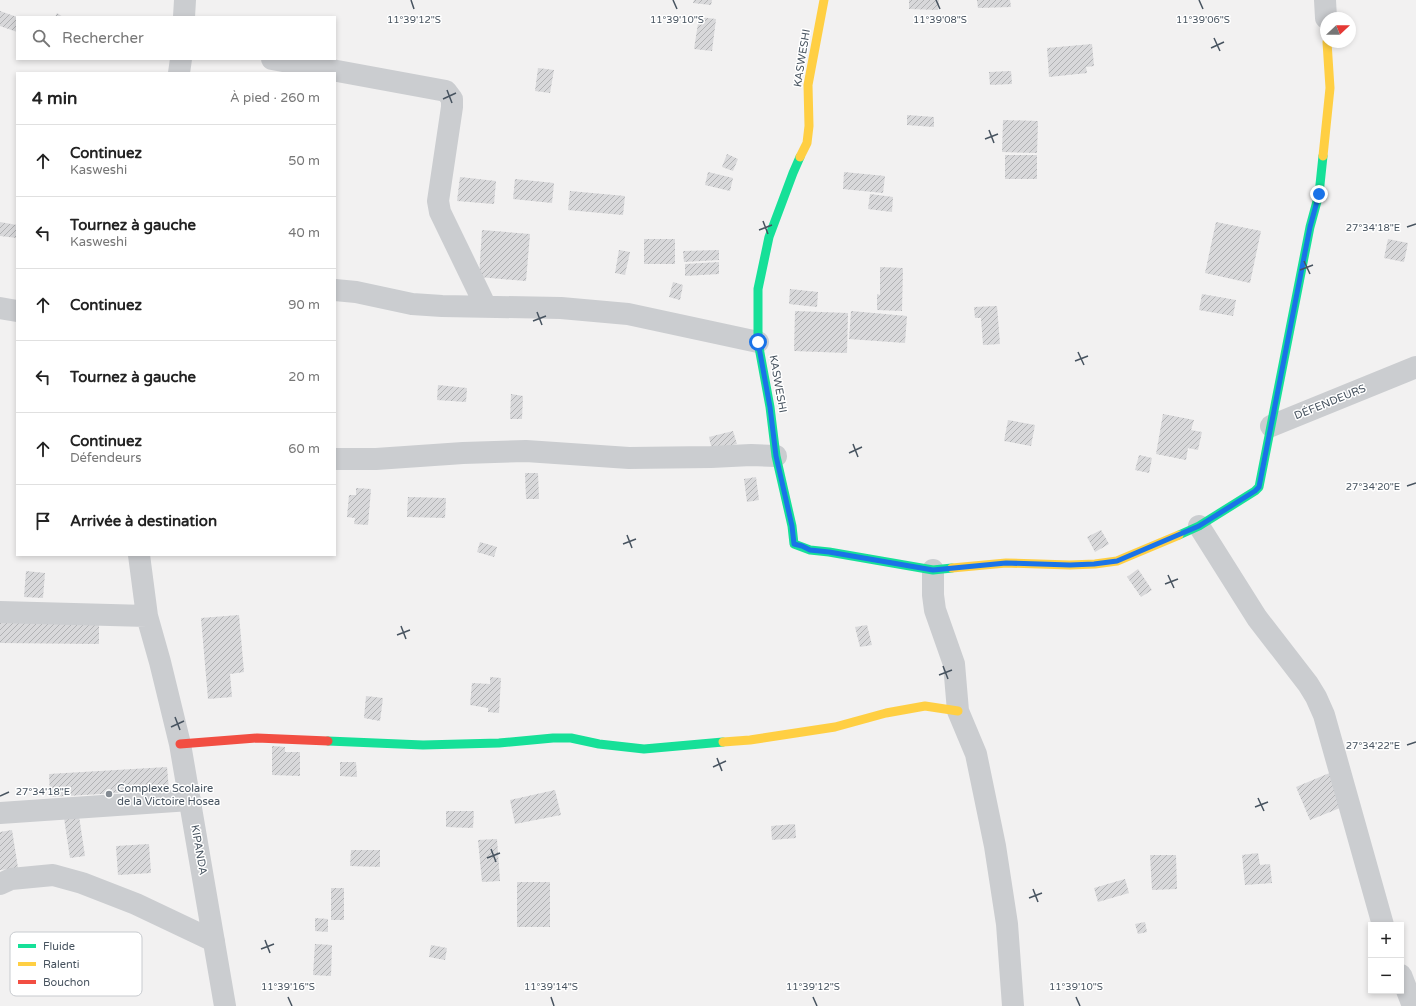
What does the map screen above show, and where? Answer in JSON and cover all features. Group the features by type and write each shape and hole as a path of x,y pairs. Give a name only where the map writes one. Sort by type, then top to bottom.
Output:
{"street":[{"path":"184,16 185,0"},
{"name":"KASWESHI","path":"824,0 808,85 809,126 807,143 793,173 769,237 758,288 758,342 770,407 776,456 792,526 794,544 810,550 933,570"},
{"path":"1325,0 1326,12"},
{"path":"1013,1006 1007,924 994,839 976,754 958,711 954,664 935,610 933,595 933,570 1006,563 1070,565 1117,561 1199,526 1259,487 1308,235 1319,194 1330,88 1327,48"},
{"path":"179,72 180,60"},
{"path":"277,60 446,91 452,99 452,107 438,201 440,212 486,307"},
{"path":"336,290 356,292 412,304 464,307 561,308 628,314 758,342"},
{"path":"0,308 16,311"},
{"name":"DÉFENDEURS","path":"1271,426 1416,367"},
{"path":"336,459 376,459 463,452 526,451 629,458 751,455 776,456"},
{"path":"1199,526 1257,618 1308,684 1316,697 1324,715 1382,922"},
{"name":"KIPANDA","path":"140,556 147,616 180,744 225,1006"},
{"path":"0,612 147,616"},
{"path":"180,744 257,738 292,738 423,745 499,743 553,738 571,738 599,744 644,749 750,740 835,726 886,713 925,706 958,711"},
{"path":"0,813 190,800"},
{"path":"0,884 11,879 53,876 60,877 82,883 136,904 214,941"},
{"path":"1404,983 1413,1006"}],"building":[{"path":"694,0 712,0 711,5 693,3"},
{"path":"909,0 939,0 938,10 909,9"},
{"path":"977,0 1010,0 1011,7 978,8"},
{"path":"0,11 16,17 16,32 0,26"},
{"path":"699,17 716,19 712,51 694,49"},
{"path":"1092,44 1094,66 1086,67 1087,73 1049,77 1047,48"},
{"path":"538,68 554,70 550,93 535,91"},
{"path":"1011,71 1012,84 990,85 989,72"},
{"path":"907,115 934,117 934,127 907,125"},
{"path":"1003,120 1038,121 1037,153 1002,152"},
{"path":"727,154 738,159 733,171 722,167"},
{"path":"1005,155 1037,155 1037,179 1005,179"},
{"path":"708,172 733,178 730,191 705,185"},
{"path":"844,172 885,176 883,193 843,189"},
{"path":"460,177 496,181 494,204 457,201"},
{"path":"515,179 554,183 552,203 513,199"},
{"path":"570,191 625,196 623,215 568,210"},
{"path":"870,194 893,197 892,212 868,209"},
{"path":"0,222 16,225 16,238 0,236"},
{"path":"1216,222 1261,231 1250,283 1205,273"},
{"path":"482,230 530,234 526,281 479,277"},
{"path":"644,239 675,239 675,264 644,264"},
{"path":"1388,239 1408,243 1404,262 1384,258"},
{"path":"619,250 630,252 625,275 615,273"},
{"path":"719,250 719,260 684,262 683,251"},
{"path":"719,262 719,274 685,276 685,264"},
{"path":"880,267 903,268 902,311 877,310 877,294 880,295"},
{"path":"673,282 683,285 680,300 669,297"},
{"path":"790,289 818,292 817,307 789,304"},
{"path":"1202,294 1236,300 1233,316 1199,310"},
{"path":"997,306 1000,344 983,345 981,318 975,318 974,307"},
{"path":"795,311 848,313 847,353 794,351"},
{"path":"851,311 907,316 905,343 849,339"},
{"path":"438,385 467,388 466,402 437,400"},
{"path":"511,394 523,396 522,419 510,419"},
{"path":"1163,414 1194,420 1191,430 1202,432 1198,450 1188,448 1186,460 1156,454"},
{"path":"1008,420 1035,425 1031,446 1004,441"},
{"path":"733,431 737,444 712,450 709,437"},
{"path":"1139,455 1152,458 1149,473 1135,470"},
{"path":"525,473 538,473 539,499 526,499"},
{"path":"756,477 759,500 747,502 744,479"},
{"path":"356,488 371,489 368,525 354,524 355,518 347,517 349,495 356,495"},
{"path":"408,497 446,498 445,518 407,517"},
{"path":"1101,530 1109,544 1095,552 1087,537"},
{"path":"480,542 497,547 494,557 477,552"},
{"path":"1138,569 1152,590 1141,597 1127,577"},
{"path":"26,571 45,573 43,598 24,597"},
{"path":"239,615 244,672 230,674 232,697 208,699 201,618"},
{"path":"0,616 99,618 99,644 0,643"},
{"path":"867,625 872,645 860,647 855,627"},
{"path":"490,677 501,678 499,713 488,712 488,708 470,705 472,683 490,684"},
{"path":"366,696 383,698 380,721 364,718"},
{"path":"272,746 285,747 285,752 300,752 300,776 272,775"},
{"path":"340,762 356,762 357,777 340,776"},
{"path":"167,767 169,790 50,797 49,774"},
{"path":"1332,772 1345,806 1310,820 1296,787"},
{"path":"555,790 561,815 515,824 510,800"},
{"path":"446,811 474,811 473,828 446,827"},
{"path":"79,816 85,856 70,858 64,818"},
{"path":"795,824 796,838 772,840 771,826"},
{"path":"12,830 18,868 0,870 0,832"},
{"path":"497,839 500,881 482,882 478,840"},
{"path":"149,844 151,873 118,875 116,846"},
{"path":"351,850 380,850 380,867 350,866"},
{"path":"1258,853 1260,865 1270,864 1272,883 1245,885 1242,855"},
{"path":"1150,855 1176,855 1177,889 1152,890"},
{"path":"1125,879 1129,893 1098,902 1094,888"},
{"path":"517,882 550,882 550,927 517,927"},
{"path":"331,888 344,888 344,920 331,920"},
{"path":"315,918 328,919 328,932 315,931"},
{"path":"1145,922 1147,932 1138,934 1135,924"},
{"path":"315,944 332,945 331,976 313,975"},
{"path":"431,945 447,948 445,960 429,957"}],"traffic: fast":[{"path":"1179,535 1199,526 1259,487 1310,227 1319,194 1323,156"},
{"path":"800,157 769,237 758,289 758,342 770,407 776,456 792,526 794,544 810,550 933,570 952,568"},
{"path":"328,741 423,745 499,743 553,738 571,738 599,744 644,749 723,742"}],"traffic: slow":[{"path":"800,157 807,143 809,126 808,85 824,0"},
{"path":"1323,156 1330,88 1327,48"},
{"path":"952,568 1006,563 1070,565 1117,561 1179,535"},
{"path":"723,742 750,740 835,727 886,713 925,706 958,711"}],"traffic: jam":[{"path":"180,744 257,738 328,741"}],"place":[{"name":"Complexe Scolaire de la Victoire Hosea","path":"109,794"}],"route":[{"path":"758,342 774,429 776,456 792,526 794,544 810,550 933,570 1006,563 1070,565 1117,561 1199,526 1259,487 1310,227 1319,194"}]}
